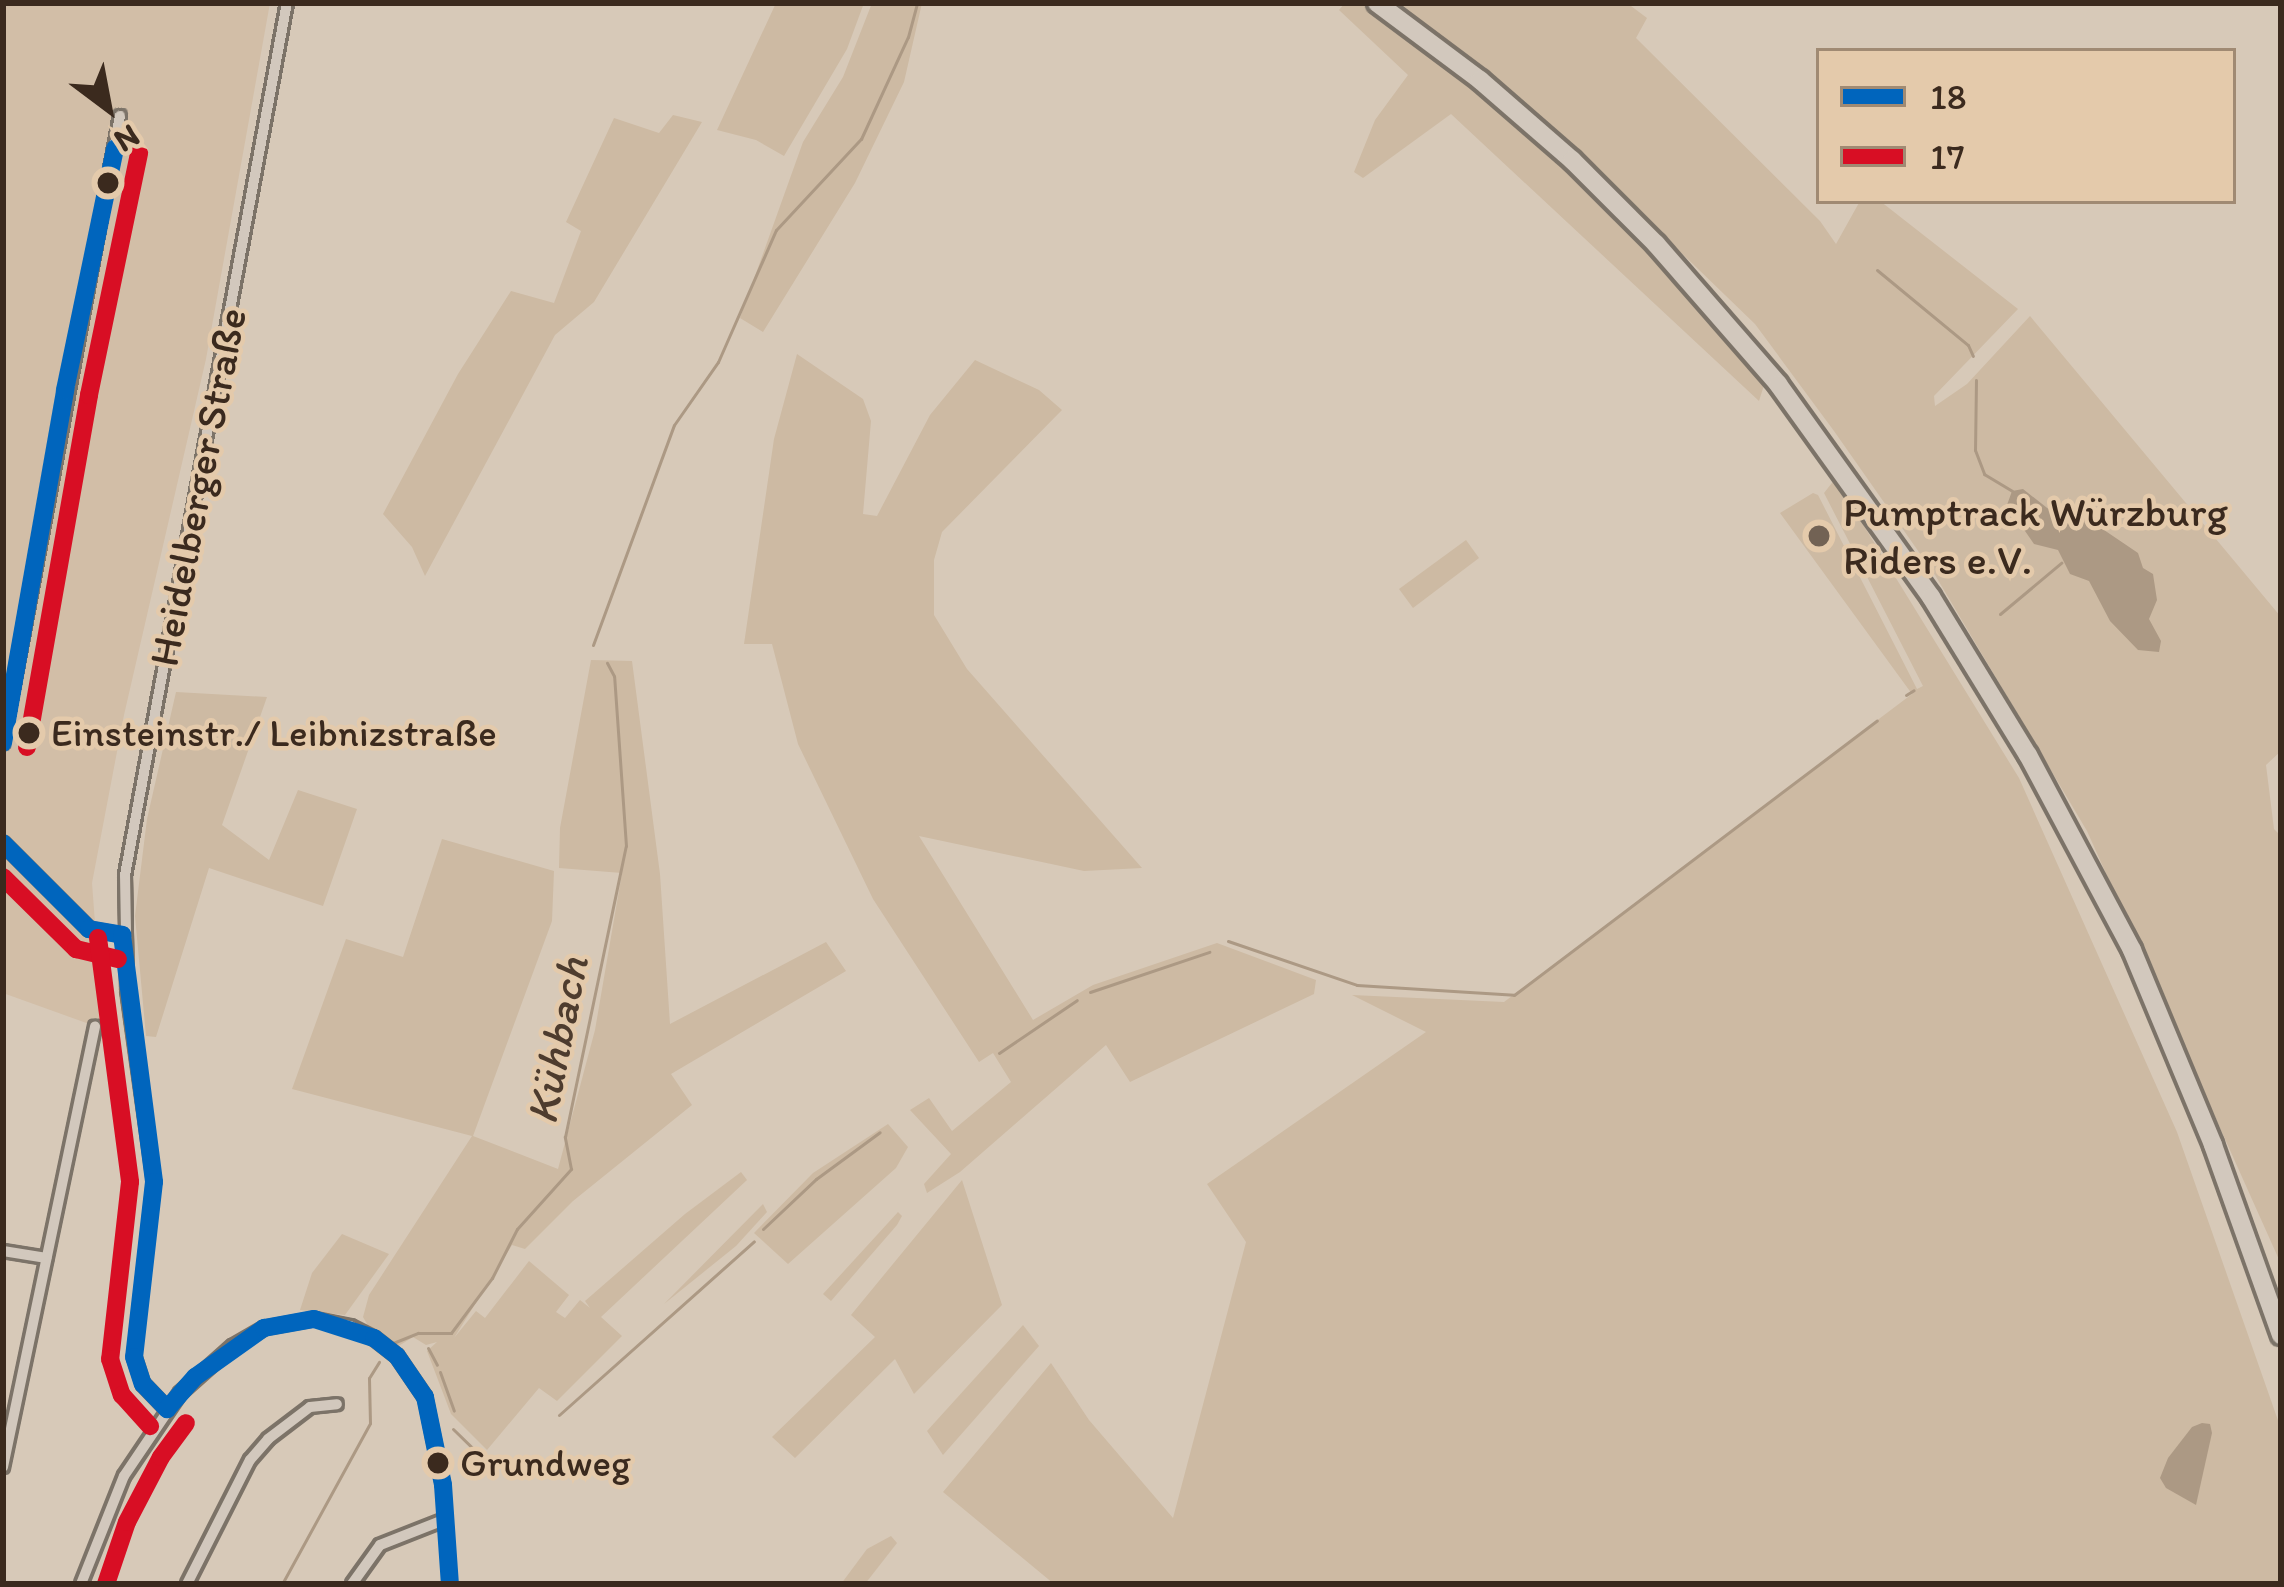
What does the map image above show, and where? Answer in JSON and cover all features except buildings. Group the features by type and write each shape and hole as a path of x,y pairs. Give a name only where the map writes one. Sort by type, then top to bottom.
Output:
{"main road":[{"path":"1377,3 1480,80 1589,177 1724,319 1826,447 1931,597 2028,755 2132,950 2213,1145 2281,1335"}],"street":[{"name":"Heidelberger Straße","path":"167,1409 142,1384 134,1357 154,1182 122,935 140,777 226,353 287,3"},
{"path":"3,743 120,116"},
{"path":"3,843 89,929 122,935"},
{"path":"3,1467 95,1025"},
{"path":"3,1251 46,1258"},
{"path":"81,1584 105,1513 141,1444 195,1377 264,1328 314,1319 350,1326 397,1356 425,1397 446,1519 450,1584"},
{"path":"187,1584 250,1460 268,1439 310,1407 338,1404"},
{"path":"352,1584 364,1560 395,1535 446,1519"}],"shaded area":[{"path":"3,3 270,3 206,359 124,715 92,883 96,936 117,1034 3,993"},
{"path":"776,3 864,3 847,49 784,156 756,140 717,130"},
{"path":"872,3 922,3 904,82 855,183 763,332 740,318 803,142 843,77"},
{"path":"1345,3 1367,3 1425,47 1604,205 1765,382 1759,401 1451,114 1363,178 1354,172 1375,120 1408,75 1339,10"},
{"path":"1395,3 1627,3 1647,18 1636,38 1820,221 1836,244 1858,204 1884,204 2018,309 1934,396 1935,406 1967,384 2030,316 2281,617 2281,751 2266,765 2274,829 2281,836 2281,1264 2087,831 1935,575 1755,324 1577,152"},
{"path":"673,115 702,122 594,302 555,335 425,576 412,547 383,514 458,374 511,291 554,303 581,231 566,222 614,118 659,133"},
{"path":"797,354 863,399 871,421 863,514 877,516 930,415 975,360 1039,390 1062,410 942,532 934,560 934,615 967,669 1142,868 1084,871 919,836 1033,1020 1093,985 1217,943 1316,980 1314,994 1130,1082 1106,1045 960,1172 927,1193 924,1184 951,1154 910,1110 929,1098 952,1131 1011,1082 993,1053 979,1062 873,899 798,744 772,644 744,644 774,439"},
{"path":"1835,479 2019,778 2177,1132 2281,1429 2281,1584 1054,1584 943,1492 1051,1363 1089,1420 1173,1518 1246,1242 1207,1184 1426,1032 1352,995 1504,1002 1912,694 1780,513 1813,493 1818,495 1917,689 1923,686 1824,493"},
{"path":"2023,489 2051,511 2065,516 2076,511 2138,553 2143,568 2153,574 2157,600 2149,619 2161,641 2159,652 2138,650 2110,621 2089,581 2070,574 2058,550 2034,544 2007,505 2012,491"},
{"path":"1466,540 1479,558 1413,608 1399,589"},
{"path":"591,660 632,661 660,874 670,1024 826,942 846,971 671,1074 692,1105 573,1201 525,1249 512,1245 454,1338 476,1311 485,1318 529,1261 569,1295 556,1312 565,1318 580,1300 590,1308 585,1301 685,1214 741,1172 747,1180 601,1317 622,1336 557,1401 539,1388 487,1450 451,1414 427,1351 437,1342 426,1345 413,1337 397,1347 370,1329 363,1317 369,1295 472,1136 292,1089 346,939 403,957 442,839 554,871 552,921 473,1136 558,1169 595,1030 622,873 559,868 560,828"},
{"path":"176,692 267,697 222,825 269,860 298,790 357,809 323,906 209,868 156,1037 146,1036 135,916 147,819"},
{"path":"888,1124 908,1147 896,1168 788,1264 754,1233 813,1173"},
{"path":"962,1180 1002,1305 914,1394 895,1359 795,1458 772,1437 875,1337 851,1315"},
{"path":"763,1204 767,1212 736,1246 664,1304"},
{"path":"898,1212 902,1216 897,1225 831,1301 823,1294"},
{"path":"342,1234 389,1254 345,1315 300,1310 312,1273"},
{"path":"1023,1325 1039,1346 943,1455 927,1431"},
{"path":"2210,1424 2212,1433 2196,1505 2166,1488 2160,1478 2168,1458 2192,1427"},
{"path":"891,1536 897,1543 865,1584 841,1584 867,1549"}],"waterway":[{"name":"Kühbach","path":"593,645 674,425 718,362 776,230 861,139 908,37 917,3"},
{"path":"1877,270 1968,345 1973,356"},
{"path":"1976,380 1975,450 1984,474 2012,491"},
{"path":"2000,614 2061,563"},
{"name":"Kühbach","path":"393,1343 418,1333 451,1333 492,1278 517,1229 571,1169 565,1137 626,846 614,676 607,663"},
{"path":"1906,695 1914,690"},
{"path":"1228,941 1357,985 1514,995 1877,720"},
{"path":"1090,992 1209,952"},
{"path":"999,1053 1077,1000"},
{"path":"763,1229 816,1179 880,1132"},
{"path":"559,1415 754,1241"},
{"path":"428,1348 437,1365"},
{"name":"Kühbach","path":"282,1584 370,1423 369,1378 379,1362"},
{"path":"440,1372 454,1411"},
{"path":"453,1429 493,1468"}],"transit line":[{"name":"18","path":"3,743 65,390 115,148"},
{"name":"17","path":"27,747 89,395 139,153"},
{"name":"18","path":"3,843 89,929 122,935"},
{"name":"17","path":"3,877 76,949 118,959"},
{"name":"18","path":"122,935 154,1182 134,1357 143,1384 167,1409"},
{"name":"17","path":"98,938 130,1182 110,1359 122,1395 150,1426"},
{"name":"18","path":"167,1409 195,1377 264,1328 314,1319 374,1338 397,1356 425,1397 443,1485 450,1584"},
{"name":"17","path":"106,1584 127,1522 161,1457 186,1423"}],"place":[{"name":"Pumptrack Würzburg Riders e.V.","path":"1819,536"},
{"name":"Einsteinstr./ Leibnizstraße","path":"29,733"},
{"name":"Grundweg","path":"438,1463"}]}
